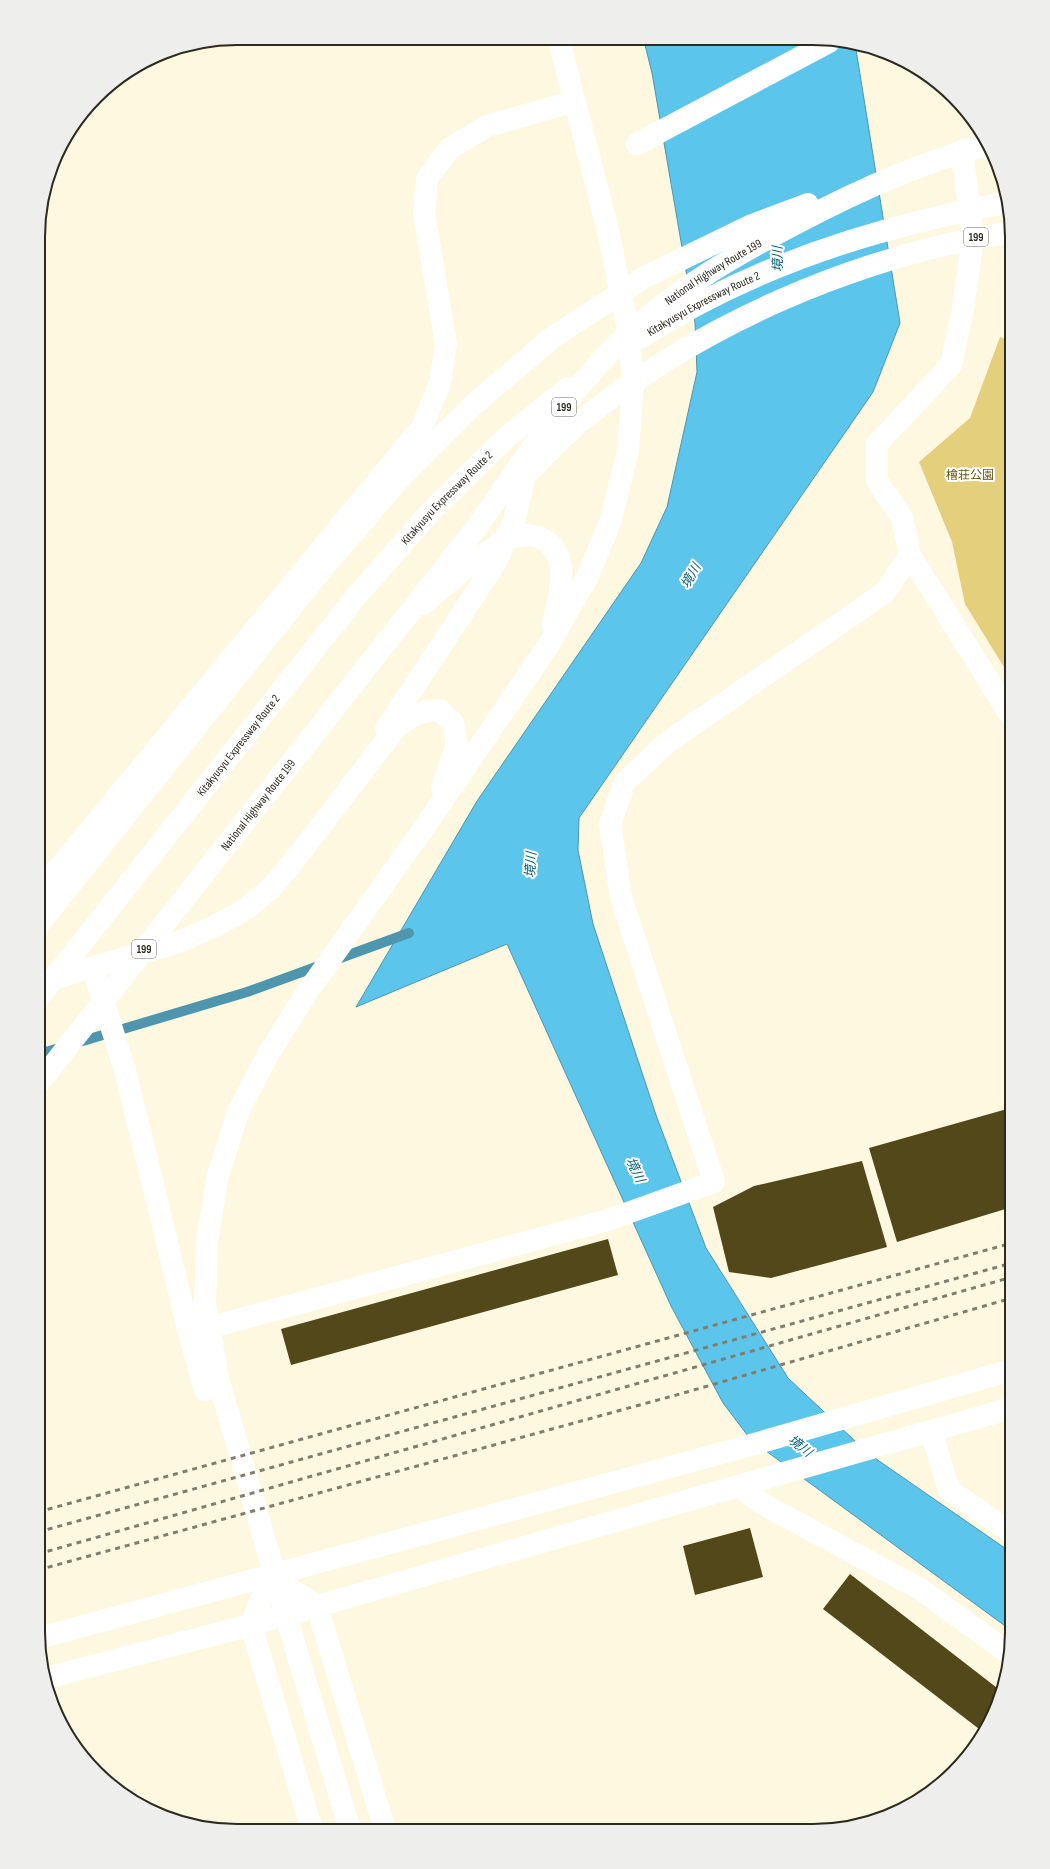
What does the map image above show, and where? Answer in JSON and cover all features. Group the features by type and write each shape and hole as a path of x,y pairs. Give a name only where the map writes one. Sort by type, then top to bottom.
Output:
{"main road":[{"path":"348,1824 297,1653 218,1378 205,1304 207,1243 217,1179 238,1112 270,1051 308,990 433,815 549,644 587,578 612,520 628,450 633,383 628,334 608,231 560,45"},
{"path":"637,144 824,45"},
{"path":"45,885 422,427 440,384 446,344 424,213 427,179 449,149 487,126 575,101"},
{"path":"45,916 322,569 400,478 473,405 553,337 645,277 752,225 856,187 940,150 977,137"},
{"name":"National Highway Route 199","path":"45,1075 477,527 529,452 577,389 628,334 667,301 747,249 838,201 926,164 962,151 982,146"},
{"path":"962,151 973,238 963,309 951,365 877,444 877,481 902,518 910,555 1005,707"},
{"path":"856,187 987,157"},
{"name":"Kitakyusyu Expressway Route 2","path":"45,989 359,593 434,508 507,437 586,373 674,316 768,270 872,233 985,206 1002,204"},
{"name":"National Highway Route 199","path":"477,527 525,475 580,422 633,383 678,353 766,306 860,269 973,238 1005,233"},
{"path":"348,790 408,693 496,562 514,521 525,475"},
{"path":"401,623 470,564 505,540 521,535 540,536 554,546 561,565 561,584 549,644"},
{"path":"189,1333 608,1220 714,1182 621,897 610,824 625,782 669,741 884,593 910,555"},
{"path":"45,981 179,942 215,926 246,909 270,889 293,862 395,729 408,718 424,711 440,710 452,723 457,744 433,815"},
{"path":"93,968 126,1074 189,1333 205,1390"},
{"path":"45,1636 536,1502 737,1449 1005,1372"},
{"path":"51,1677 317,1606 1005,1410"},
{"path":"931,1431 949,1490 1005,1528"},
{"path":"738,1486 761,1504 920,1589 1004,1650"},
{"path":"270,1576 317,1606 383,1824"},
{"path":"270,1576 251,1624 310,1824"}],"green space":[{"name":"檜荘公園","path":"1000,337 1005,339 1005,669 965,604 952,542 919,462 970,418"}],"water":[{"name":"境川","path":"645,45 826,45 856,50 900,323 873,392 579,818 578,850 593,924 656,1115 706,1248 788,1378 869,1454 1005,1548 1005,1626 751,1440 723,1403 671,1306 507,944 356,1007 477,801 641,563 667,507 697,372 695,323 652,73"}],"building":[{"path":"1005,1110 1005,1209 897,1242 869,1148"},
{"path":"862,1161 887,1247 771,1278 729,1272 713,1207 754,1186"},
{"path":"608,1239 618,1275 291,1365 281,1329"},
{"path":"750,1528 763,1577 695,1595 683,1546"},
{"path":"850,1574 997,1688 979,1729 823,1609"}],"waterway":[{"path":"45,1052 247,992 409,933"}],"railway":[{"path":"45,1510 1005,1245"},
{"path":"45,1530 1005,1265"},
{"path":"45,1552 1005,1279"},
{"path":"45,1568 687,1392 1005,1300"}]}
